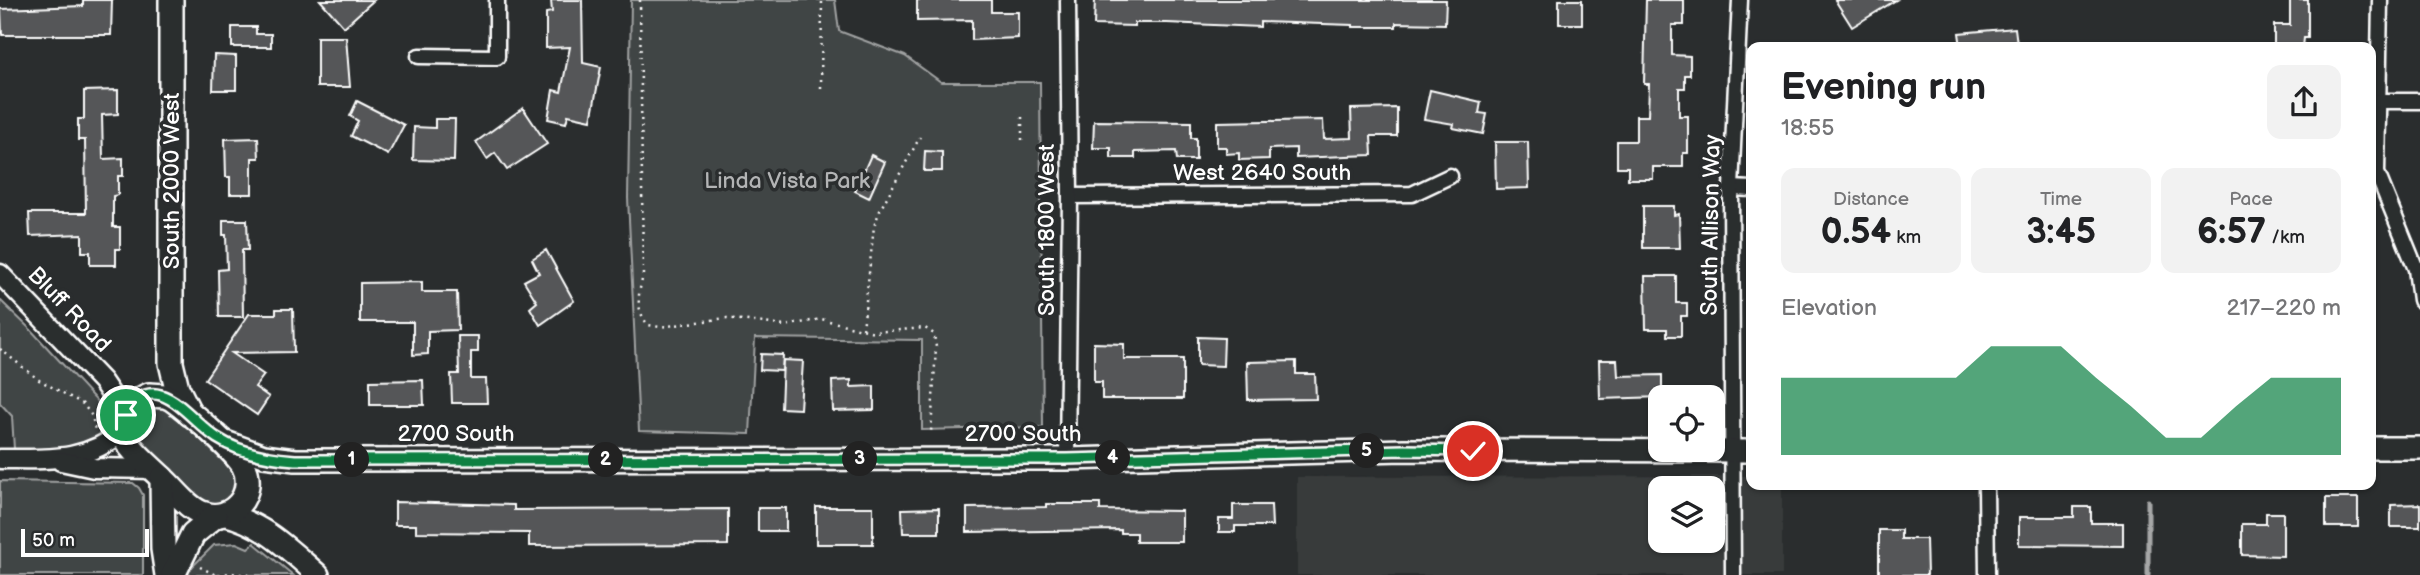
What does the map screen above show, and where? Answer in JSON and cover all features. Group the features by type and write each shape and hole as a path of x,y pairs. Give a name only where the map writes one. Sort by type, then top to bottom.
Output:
{"main road":[{"name":"South 2000 West","path":"171,0 172,363 177,388 190,414"},
{"path":"172,363 162,382 130,408 124,427 130,446 191,507 206,515 251,522 276,538"},
{"path":"146,397 165,396 173,399 242,464 260,519 276,538 318,575"},
{"name":"2700 South","path":"215,437 248,452 295,460 1067,459 1404,450 1742,451"},
{"path":"2376,448 2420,448"},
{"name":"2700 South","path":"247,486 272,466 295,460"},
{"path":"158,474 163,556 167,575"},
{"path":"183,569 193,534 237,506 247,486"}],"street":[{"path":"419,56 497,57 497,0"},
{"name":"South 1800 West","path":"1067,459 1069,0"},
{"name":"South Allison Way","path":"1733,575 1742,451 1731,188 1740,0"},
{"path":"2380,0 2376,173 2416,269 2420,300"},
{"path":"2379,101 2420,101"},
{"name":"West 2640 South","path":"1070,196 1412,194 1450,176"},
{"path":"1731,188 1746,189"},
{"name":"Bluff Road","path":"0,274 102,381 117,403 124,427"},
{"name":"Bluff Road","path":"102,381 122,392 146,397"},
{"path":"0,459 58,459 95,450 124,427"},
{"path":"58,459 94,468 158,474"},
{"path":"1986,490 1987,575"}],"path":[{"path":"640,0 643,275 637,305 641,316 648,325 660,327 727,318 785,326 821,319 874,332 925,328 934,334 936,347 931,433"},
{"path":"821,88 822,0"},
{"path":"1022,117 1022,140"},
{"path":"863,329 874,226 920,137"},
{"path":"0,349 39,380 83,404 92,416 95,435"},
{"path":"183,569 217,575 250,575"}],"shaded area":[{"path":"1648,476 1648,553 1725,553 1725,476 1746,476 1746,490 1782,490 1782,575 1297,575 1297,477"}],"green space":[{"name":"Linda Vista Park","path":"631,0 835,0 839,31 905,56 941,82 1040,82 1043,427 922,430 922,340 755,338 750,434 639,431 628,198"},
{"path":"0,300 105,410 107,425 102,435 91,443 59,449 14,449 12,416 0,403"},
{"path":"155,407 172,412 230,468 235,484 233,491 224,501 209,503 200,499 141,442 136,431 140,416"},
{"path":"0,481 133,483 143,495 143,575 0,575"},
{"path":"236,543 248,548 254,543 293,575 188,575 188,571 214,545"}],"building":[{"path":"83,0 112,0 111,35 2,35 1,9 83,6"},
{"path":"320,0 374,0 344,27"},
{"path":"551,0 582,0 583,63 601,67 591,120 568,115 566,123 548,119 553,90 561,92 570,47 546,48 546,13 552,12"},
{"path":"917,0 991,0 991,12 1018,12 1018,38 972,40 972,20 917,21"},
{"path":"1095,0 1446,0 1445,24 1396,23 1396,27 1353,27 1260,22 1260,27 1167,23 1135,23 1135,26 1094,25"},
{"path":"1559,0 1582,0 1582,24 1559,24"},
{"path":"1646,0 1684,0 1684,25 1672,25 1672,55 1690,56 1690,75 1685,75 1685,88 1679,88 1679,116 1688,116 1688,153 1683,153 1683,167 1653,167 1653,179 1628,179 1628,167 1617,167 1617,141 1636,141 1636,116 1648,116 1649,84 1644,84"},
{"path":"1835,0 1896,0 1852,27"},
{"path":"2290,0 2308,0 2308,38 2304,38 2304,42 2274,42 2274,25 2290,25"},
{"path":"232,27 256,27 256,34 271,34 271,47 232,47"},
{"path":"2015,28 2017,42 1960,42 1959,33"},
{"path":"317,37 346,37 350,87 317,87"},
{"path":"214,55 236,56 236,90 213,90"},
{"path":"118,90 118,114 102,115 103,159 123,158 123,176 118,176 118,195 113,196 113,227 120,227 120,249 116,249 116,265 90,265 90,252 82,252 82,234 30,236 29,213 86,213 85,140 78,140 78,119 84,119 84,91"},
{"path":"1430,90 1481,102 1479,113 1487,114 1483,134 1453,128 1454,124 1424,119"},
{"path":"357,101 404,125 388,155 351,136 358,121 350,116"},
{"path":"523,108 547,144 507,170 495,153 487,159 476,142"},
{"path":"1397,108 1397,136 1371,136 1372,155 1296,158 1296,148 1269,149 1269,159 1239,160 1239,153 1226,154 1226,147 1217,147 1217,122 1323,120 1324,139 1352,138 1351,109"},
{"path":"435,119 455,119 454,161 413,160 414,127 435,128"},
{"path":"1094,121 1191,122 1191,138 1196,138 1196,160 1177,160 1176,151 1135,152 1135,158 1111,158 1111,148 1093,148"},
{"path":"258,138 259,158 252,158 252,194 230,194 230,177 226,177 225,139"},
{"path":"1495,142 1528,142 1529,188 1496,189"},
{"path":"925,151 942,152 942,171 924,171"},
{"path":"871,155 885,162 869,198 855,191"},
{"path":"1643,206 1674,206 1674,215 1679,214 1680,248 1643,248"},
{"path":"223,220 247,220 248,250 242,250 243,317 219,317 218,270 227,269"},
{"path":"546,250 574,301 540,325 530,308 537,302 524,281 539,273 532,259"},
{"path":"1645,276 1676,276 1676,303 1687,303 1687,316 1681,316 1681,336 1667,336 1667,329 1646,329"},
{"path":"422,282 422,292 457,292 458,330 428,331 428,354 413,355 413,322 360,322 360,283"},
{"path":"276,309 293,309 294,352 232,353 264,375 255,387 269,397 257,415 205,379 249,314 276,314"},
{"path":"458,336 478,336 478,352 471,352 471,379 486,379 487,403 452,403 451,374 459,374"},
{"path":"1198,337 1224,338 1223,366 1198,365"},
{"path":"1094,343 1124,344 1124,359 1183,359 1183,399 1102,399 1102,382 1094,382"},
{"path":"761,354 783,355 782,371 760,370"},
{"path":"783,360 803,361 800,409 781,408"},
{"path":"1599,360 1617,360 1618,376 1662,375 1662,385 1648,385 1648,397 1600,399"},
{"path":"1296,361 1296,374 1315,374 1316,399 1248,400 1247,362"},
{"path":"423,380 424,405 370,405 370,381"},
{"path":"851,380 851,387 874,386 874,410 833,411 832,381"},
{"path":"2326,498 2358,498 2358,527 2326,527"},
{"path":"395,502 514,505 514,510 728,509 728,545 529,546 529,533 416,532 416,525 395,525"},
{"path":"1046,504 1100,504 1100,510 1182,511 1182,542 1136,542 1136,533 1121,533 1121,530 967,532 967,508 1046,507"},
{"path":"2420,504 2420,527 2391,527 2391,505"},
{"path":"1233,505 1271,505 1272,526 1235,526 1235,532 1219,532 1219,519 1233,519"},
{"path":"816,507 873,507 873,544 816,544"},
{"path":"2074,507 2091,507 2091,523 2123,523 2123,546 2019,545 2019,517 2074,517"},
{"path":"758,508 786,508 786,531 758,531"},
{"path":"939,508 939,533 903,533 902,509"},
{"path":"2266,513 2283,513 2283,556 2242,555 2242,524 2266,524"},
{"path":"1879,530 1901,530 1901,539 1926,539 1927,575 1879,575"}],"waterway":[{"path":"2148,501 2148,575"}],"route":[{"path":"126,415 135,402 142,398 149,395 165,396 173,399 215,437 231,446 264,456 295,460 1067,459 1404,450 1473,451"}]}
